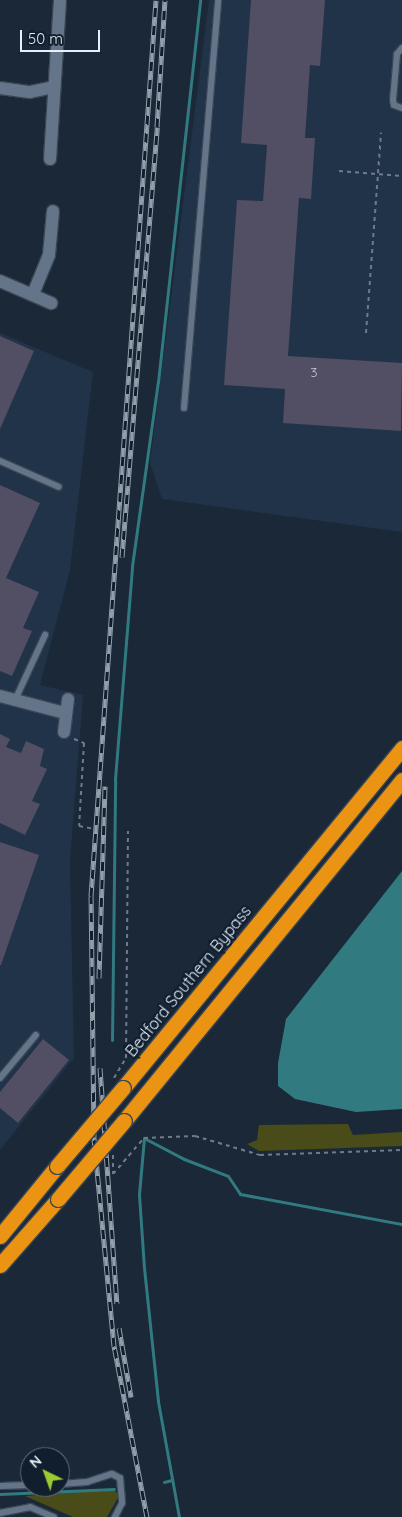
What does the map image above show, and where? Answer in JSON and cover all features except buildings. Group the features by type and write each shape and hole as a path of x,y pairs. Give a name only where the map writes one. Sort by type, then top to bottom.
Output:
{"highway":[{"name":"Bedford Southern Bypass","path":"0,1236 119,1085 402,748"},
{"path":"0,1265 124,1121 402,780"}],"street":[{"path":"50,159 53,87 60,0"},
{"path":"0,88 30,92 53,87"},
{"path":"32,294 49,256 53,211"},
{"path":"0,282 51,303"},
{"path":"0,696 65,713"},
{"path":"64,732 68,699"}],"lane":[{"path":"184,408 218,0"},
{"path":"402,48 397,54 393,100 394,105 402,108"},
{"path":"0,461 60,487"},
{"path":"15,700 44,635"},
{"path":"0,1078 36,1035"},
{"path":"70,1483 87,1482 112,1474 120,1478 122,1503 114,1517"},
{"path":"0,1486 20,1485"},
{"path":"0,1513 30,1507 54,1517"}],"path":[{"path":"366,333 381,133"},
{"path":"340,172 402,176"},
{"path":"64,732 84,743 78,826 94,829"},
{"path":"119,1085 114,1073 126,1058 128,832"},
{"path":"113,1146 113,1174 144,1138 195,1136 260,1155 402,1150"}],"shaded area":[{"path":"209,0 402,0 402,532 162,499 150,463"},
{"path":"0,333 93,372 70,570 40,685 83,695 70,861 74,1058 0,1150"},
{"path":"402,871 402,1109 356,1112 295,1099 278,1086 278,1063 286,1019"},
{"path":"348,1124 353,1135 402,1132 402,1146 259,1151 247,1144 257,1140 259,1125"},
{"path":"114,1489 119,1496 107,1517 73,1517 27,1497 70,1497 70,1492"}],"waterway":[{"path":"112,1040 115,779 132,566 158,382 200,0"},
{"path":"179,1517 158,1401 144,1268 139,1194 144,1138 184,1159 228,1176 240,1194 402,1224"},
{"path":"164,1482 172,1480"},
{"path":"0,1494 114,1489"}],"railway":[{"path":"147,1517 114,1346 94,1137 91,896 156,0"},
{"path":"122,557 157,127 165,0"},
{"path":"99,978 105,786"},
{"path":"100,1068 117,1303"},
{"path":"119,1328 131,1397"}]}
